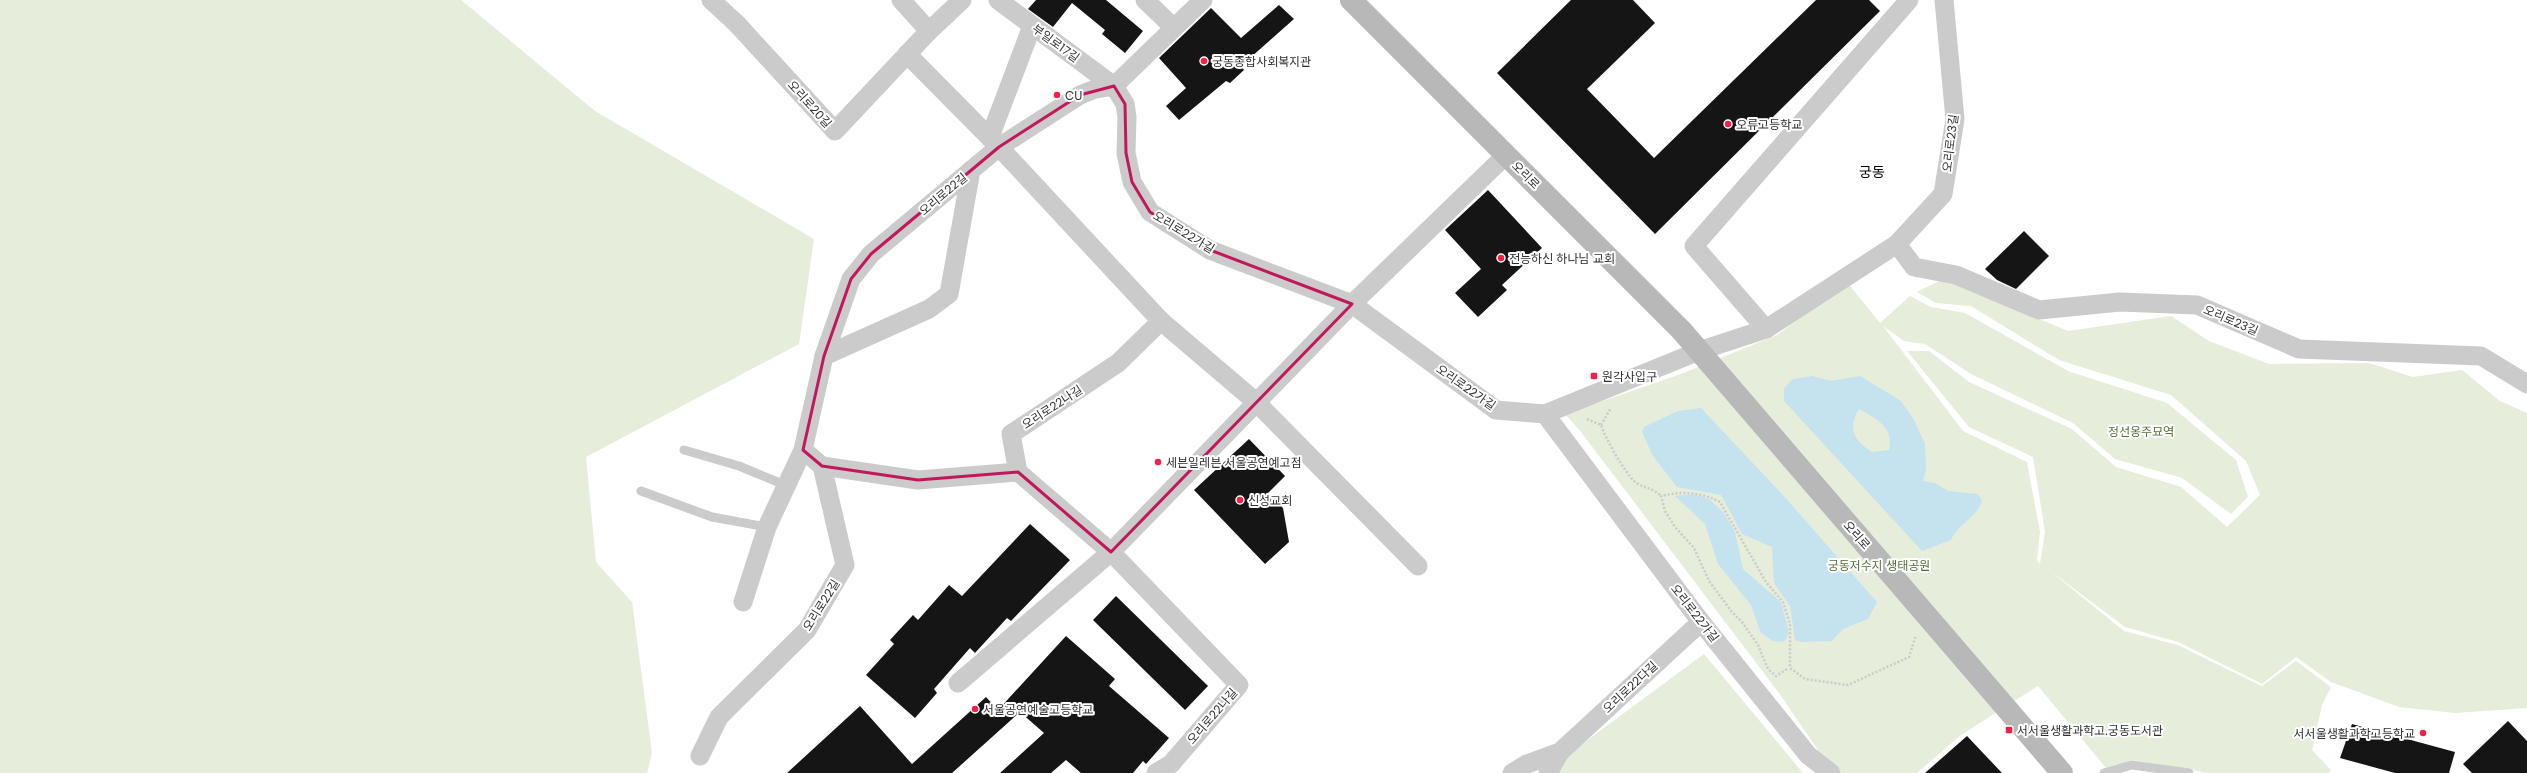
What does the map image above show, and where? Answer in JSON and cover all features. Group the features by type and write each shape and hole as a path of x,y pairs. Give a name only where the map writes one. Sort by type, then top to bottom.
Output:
{"main road":[{"name":"오리로","path":"1351,0 1700,351 2062,773"}],"street":[{"name":"오리로20길","path":"711,0 737,24 835,131 929,31 962,0"},
{"path":"901,0 929,31"},
{"name":"부일로17길","path":"998,0 1114,86"},
{"path":"1145,0 1174,28"},
{"path":"1114,86 1203,0"},
{"path":"1766,329 1694,246 1909,0"},
{"name":"오리로23길","path":"1700,351 1766,329 1897,244 1943,194 1956,119 1944,0"},
{"path":"994,142 1032,26"},
{"path":"907,54 994,142 1161,321 1256,402 1418,566"},
{"name":"오리로22길","path":"743,602 767,527 785,485 803,450 824,356 850,279 871,254 971,170 994,142 1080,95 1095,89 1114,86"},
{"name":"오리로22가길","path":"1114,86 1125,104 1127,117 1126,153 1132,182 1150,212 1210,250 1352,304 1496,410 1545,414 1701,622 1808,755 1831,773"},
{"path":"958,683 1111,552 1352,304 1506,155"},
{"path":"824,356 929,309 949,294 971,170"},
{"name":"오리로23길","path":"1897,244 1914,267 1956,275 2039,310 2120,302 2197,305 2299,349 2481,356 2527,384"},
{"name":"오리로22나길","path":"1156,773 1171,764 1239,685 1111,552 1018,472 1010,434 1118,363 1161,321"},
{"path":"1545,414 1700,351"},
{"path":"803,450 822,466 918,480 1018,472"},
{"name":"오리로22길","path":"700,756 719,717 807,630 845,565 822,466"},
{"name":"오리로22다길","path":"1548,773 1560,752 1701,622"},
{"name":"오리로22다길","path":"1512,773 1527,764 1560,752"}],"lane":[{"path":"684,450 739,466 785,485"},
{"path":"641,491 712,517 767,527"},
{"path":"2104,773 2132,765 2190,773"}],"path":[{"path":"1608,441 1635,481 1654,488 1661,496 1665,511 1675,528 1694,548 1709,580 1758,645 1768,669 1776,676 1787,669"},
{"path":"1661,496 1681,491 1707,495 1720,502 1766,582 1783,602 1790,624 1790,668 1805,679 1848,685 1909,657 1924,612"}],"highlighted area":[{"path":"1114,86 1125,104 1126,153 1132,182 1150,212 1210,250 1352,304 1111,552 1018,472 918,480 822,466 803,450 824,356 851,279 871,254 999,147 1080,95"}],"green space":[{"path":"0,0 461,0 595,111 814,239 799,344 586,457 596,562 632,602 652,753 647,773 0,773"},
{"path":"1943,279 2068,331 2171,316 2209,341 2269,364 2369,363 2413,377 2462,370 2500,401 2527,413 2527,708 2455,713 2399,707 2331,682 2296,657 2262,684 2178,642 2125,627 2049,570 2124,631 2178,645 2262,686 2296,661 2331,687 2322,705 2312,750 2331,770 2329,773 2208,773 2133,760 2106,768 2038,686 1961,735 1917,773 1840,773 1824,759 1779,693 1581,432 1565,414 1681,374 1777,335 1847,282 1880,323 1910,296 1931,307 1965,313 2068,371 2167,403 2236,460 2248,497 2231,514 2182,478 2115,459 2073,423 1971,374 1925,344 1904,341 1883,326 1963,431 2027,462 2040,532 2037,561 2040,564 2045,532 2033,457 1969,427 1907,351 1929,351 1969,382 2072,429 2116,467 2181,487 2227,527 2260,495 2246,461 2171,395 2059,360 1971,306 1936,303 1917,292"},
{"path":"1704,654 1803,773 1551,773 1551,767"}],"water":[{"path":"1812,376 1831,381 1860,376 1901,401 1914,420 1925,444 1926,470 1923,481 1935,483 1948,491 1978,494 1982,501 1979,507 1951,540 1922,551 1784,401 1784,388 1793,379","holes":["1859,409 1878,420 1883,425 1889,435 1889,450 1872,452 1866,448 1854,434 1853,422"]},
{"path":"1701,408 1782,494 1877,602 1868,619 1843,629 1832,641 1801,642 1795,640 1790,606 1774,583 1772,547 1742,534 1721,495 1677,487 1653,456 1642,432 1644,427 1678,411"},
{"path":"1693,494 1709,499 1724,513 1735,532 1743,569 1781,602 1789,633 1784,642 1773,641 1761,633 1751,605 1718,564 1705,524 1675,496"}],"building":[{"path":"1036,0 1106,0 1143,31 1125,53 1102,34 1105,30 1072,3 1053,27 1028,9"},
{"name":"오류고등학교","path":"1571,0 1633,0 1655,23 1587,89 1654,158 1816,0 1869,0 1880,11 1655,234 1497,73"},
{"name":"궁동종합사회복지관","path":"1279,5 1294,19 1241,66 1244,70 1230,83 1226,81 1179,120 1166,106 1186,88 1159,58 1211,8 1241,38"},
{"name":"전능하신 하나님 교회","path":"1488,190 1542,248 1502,285 1507,290 1478,317 1455,293 1481,269 1445,230"},
{"path":"2024,231 2049,256 2016,289 1997,280 1985,269"},
{"name":"신성교회","path":"1249,439 1285,476 1268,493 1283,508 1289,542 1265,564 1194,490"},
{"path":"1030,524 1070,560 1011,621 1007,618 975,653 970,648 934,689 937,693 915,718 866,675 894,644 890,640 913,615 918,620 949,585 962,596"},
{"path":"1116,596 1208,686 1185,710 1093,620"},
{"path":"1066,636 1115,679 1109,686 1169,738 1146,764 1143,761 1133,773 1081,773 1066,760 1051,773 1000,773 1044,733 1020,712 952,773 787,773 860,706 912,764 986,697 998,710"},
{"path":"2508,721 2527,741 2527,773 2472,773 2463,764"},
{"path":"2352,724 2455,752 2449,773 2395,773 2340,758"},
{"path":"1967,736 2002,773 1925,773"}],"place":[{"name":"궁동종합사회복지관","path":"1204,61"},
{"name":"CU","path":"1057,95"},
{"name":"오류고등학교","path":"1728,124"},
{"name":"전능하신 하나님 교회","path":"1501,258"},
{"name":"원각사입구","path":"1594,376"},
{"name":"세븐일레븐 서울공연예고점","path":"1158,462"},
{"name":"신성교회","path":"1240,500"},
{"name":"서울공연예술고등학교","path":"975,709"},
{"name":"서서울생활과학고.궁동도서관","path":"2009,730"},
{"name":"서서울생활과학고등학교","path":"2423,733"}],"district":[{"name":"궁동","path":"1872,172"}],"park label":[{"name":"정선옹주묘역","path":"2141,431"},
{"name":"궁동저수지 생태공원","path":"1879,565"}]}
